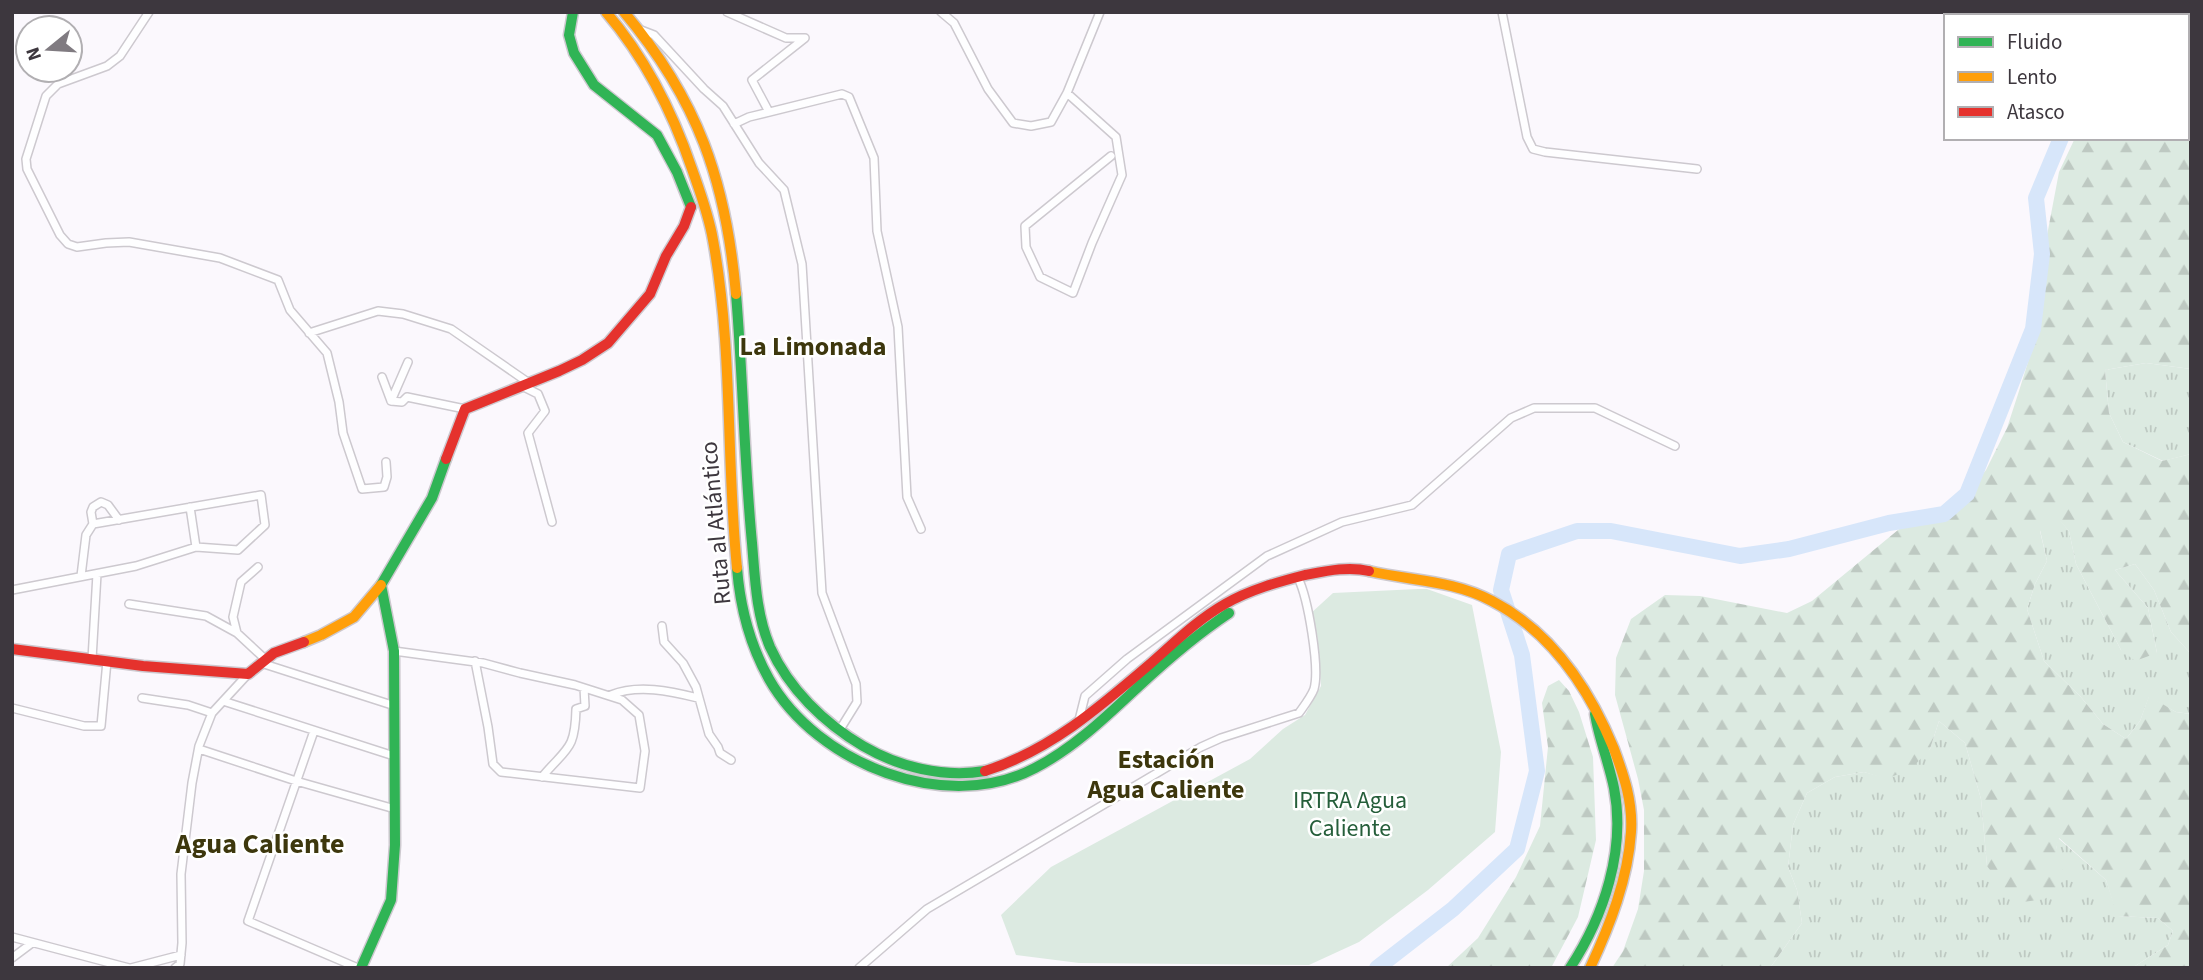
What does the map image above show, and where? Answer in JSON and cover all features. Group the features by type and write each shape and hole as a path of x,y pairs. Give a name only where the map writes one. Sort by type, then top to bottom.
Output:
{"main road":[{"path":"12,649 248,674 274,653 321,635 354,617 381,585 432,498 465,409 582,360 608,343 650,294 666,256 684,226 691,206 657,135 594,85 573,53 569,35 573,12"},
{"name":"Ruta al Atlántico","path":"606,12 649,68 667,99 680,129 712,233 721,286 738,583 751,638 768,677 782,698 821,738 886,774 925,784 961,787 1015,777 1045,764 1070,746 1124,702 1206,627 1239,606 1300,581"},
{"name":"Ruta al Atlántico","path":"624,12 663,61 693,113 721,191 735,282 746,486 760,615 770,647 793,687 823,720 889,759 929,770 953,773 983,771 1021,758 1051,740 1205,618 1238,597 1359,569 1462,588 1495,601 1523,618 1543,635 1580,682 1607,730 1618,760 1631,810 1630,843 1624,878 1590,968"},
{"path":"360,968 391,900 395,845 394,651 381,585"},
{"name":"Ruta al Atlántico","path":"1570,968 1595,924 1604,900 1615,846 1617,814 1614,788 1598,736 1593,705"}],"street":[{"path":"149,12 120,56 107,66 58,85 46,96 26,159 27,169 60,235 68,244 77,247 128,242 220,258 278,280 290,310 327,354 339,402 343,433 362,489 384,487 387,477 386,462"},
{"path":"727,12 786,38 805,38 752,80 769,112"},
{"path":"941,12 954,23 988,89 1013,122 1031,126 1051,122 1067,93 1100,12"},
{"path":"1502,12 1527,137 1533,149 1697,169"},
{"path":"640,30 654,35 723,106 759,163 784,190 802,264 822,593 856,684 857,702 839,731"},
{"path":"734,124 749,117 842,93 849,97 874,158 877,231 898,327 907,497 921,529"},
{"path":"1067,93 1116,137 1122,175 1073,293 1040,277 1026,247 1025,226 1111,156"},
{"path":"309,333 379,311 403,314 451,329 538,394 545,411 528,433 552,522"},
{"path":"391,401 408,362"},
{"path":"382,377 391,401"},
{"path":"391,401 402,402 407,397 465,409"},
{"path":"1079,720 1085,695 1127,659 1267,556 1342,522 1412,505 1511,418 1534,408 1595,408 1675,446"},
{"path":"12,590 136,566 196,547 238,550 265,525 261,495 93,524"},
{"path":"81,576 86,535 93,524 93,506 101,502 108,505 119,520"},
{"path":"190,507 196,547"},
{"path":"237,633 233,617 241,582 258,567"},
{"path":"92,659 97,574"},
{"path":"859,968 927,909 1201,747 1299,713 1313,691 1316,670 1300,581"},
{"path":"129,604 206,616 237,633 263,661 395,706"},
{"path":"662,625 664,642 683,663 696,687 709,734 720,753 731,760"},
{"path":"394,651 475,661 622,700 639,715 645,751 640,788 501,772 494,764 475,661"},
{"path":"13,707 84,726 101,726 107,661"},
{"path":"178,962 181,874 199,749 212,713 248,674"},
{"path":"542,777 569,748 575,733 576,709 585,706 584,688"},
{"path":"610,696 622,691 637,692 648,688 698,698"},
{"path":"142,698 188,705 212,713"},
{"path":"223,701 394,756"},
{"path":"314,731 248,921 360,968"},
{"path":"199,749 296,781 395,809"},
{"path":"12,937 130,968 178,962 190,968"},
{"path":"12,958 32,943"}],"green space":[{"path":"2191,86 2191,369 2146,363 2105,370 2109,413 2123,442 2162,461 2191,454 2191,654 2171,632 2154,590 2135,564 2115,570 2148,608 2157,653 2135,661 2121,650 2076,564 2069,531 2059,520 2040,531 2047,561 2035,584 2027,609 2044,661 2080,696 2103,724 2126,739 2140,721 2149,696 2176,712 2191,714 2191,968 2132,968 2168,945 2173,931 2158,918 2117,916 2106,880 2059,838 2056,849 2065,879 2045,899 2015,903 1987,866 1981,799 1965,743 1939,721 1930,749 1911,769 1886,779 1864,772 1835,777 1807,793 1793,825 1788,867 1797,890 1802,923 1770,968 1612,968 1623,951 1638,909 1644,871 1644,810 1615,695 1616,658 1631,619 1665,595 1700,596 1787,613 1812,601 1904,525 1932,515 1965,496 1986,470 2007,428 2040,323 2045,284 2045,246 2059,172 2074,140 2189,140"},
{"path":"2146,363 2191,369 2191,454 2163,461 2123,442 2109,413 2105,370"},
{"path":"2059,519 2069,531 2076,564 2121,650 2157,653 2148,608 2115,570 2135,564 2154,590 2171,632 2191,654 2191,714 2176,712 2149,697 2140,721 2126,739 2103,724 2080,696 2044,661 2027,609 2035,584 2047,561 2040,530"},
{"name":"IRTRA Agua Caliente","path":"1427,589 1472,605 1501,752 1495,832 1428,890 1359,942 1309,965 1079,963 1016,955 1001,915 1051,867 1250,759 1283,729 1305,715 1321,686 1317,634 1310,614 1333,593"},
{"path":"1559,680 1569,691 1579,712 1593,757 1596,840 1578,917 1551,968 1446,968 1478,938 1516,877 1540,826 1548,747 1542,703 1548,686"},
{"path":"1939,721 1965,743 1981,799 1987,866 2056,849 2058,838 2106,880 2118,916 2158,918 2173,931 2168,945 2132,968 1770,968 1802,923 1797,890 1788,867 1793,825 1807,793 1835,777 1864,772 1886,778 1930,749"}],"waterway":[{"path":"1377,968 1453,909 1517,849 1537,771 1522,655 1501,590 1509,554 1577,531 1611,531 1740,556 1789,549 1889,523 1944,514 1967,494 2033,329 2042,254 2036,198 2060,140"}],"traffic: fast":[{"path":"573,12 569,35 574,53 594,85 657,135 677,172 691,207"},
{"path":"736,294 755,583 770,647 787,677 809,704 835,727 863,746 891,760 922,769 953,773 985,771"},
{"path":"361,968 391,900 395,845 394,651 381,585 432,498 446,459"},
{"path":"737,568 743,611 756,653 769,679 791,709 818,735 851,757 887,773 924,783 963,786 1000,781 1035,768 1077,741 1171,657 1229,613"},
{"path":"1570,968 1602,905 1617,835 1614,788 1595,714"}],"traffic: slow":[{"path":"606,12 634,48 667,106 692,169 711,231 724,321 737,568"},
{"path":"624,12 671,77 704,144 725,215 736,294"},
{"path":"1369,571 1462,589 1492,601 1533,629 1550,645 1593,704 1614,749 1627,789 1631,832 1622,884 1590,968"},
{"path":"304,642 354,617 381,585"}],"traffic: jam":[{"path":"446,459 465,409 559,371 608,343 650,294 691,207"},
{"path":"985,771 1031,752 1073,726 1195,624 1234,599 1305,575 1345,569 1369,571"},
{"path":"12,649 143,666 248,674 274,653 304,642"}],"district":[{"name":"La Limonada","path":"813,346"},
{"name":"Estación Agua Caliente","path":"1166,774"},
{"name":"Agua Caliente","path":"260,844"}]}
